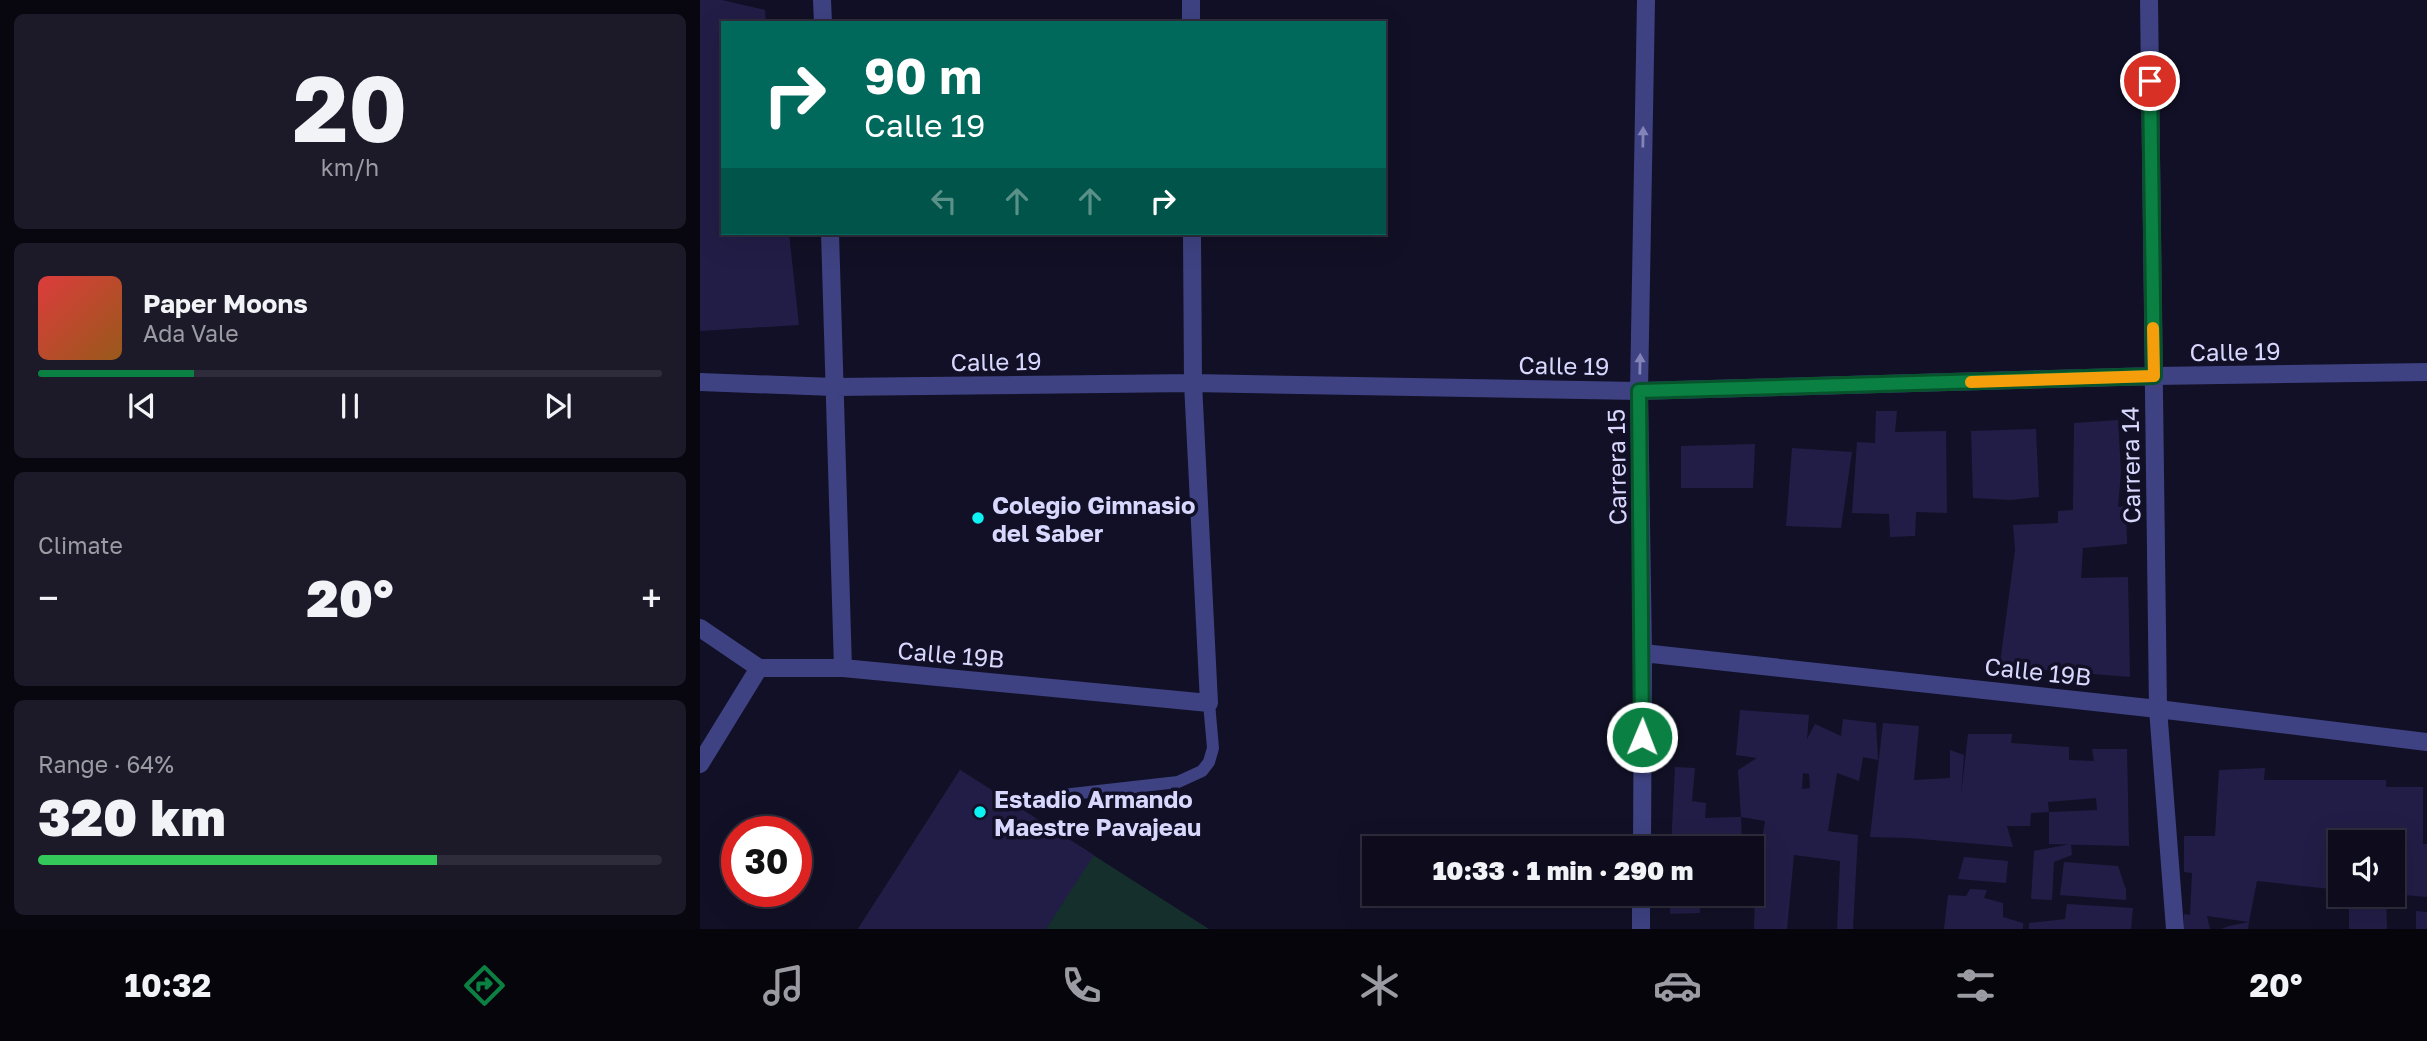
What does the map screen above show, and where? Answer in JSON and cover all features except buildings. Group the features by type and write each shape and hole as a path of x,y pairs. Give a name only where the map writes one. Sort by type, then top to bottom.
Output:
{"street":[{"path":"822,0 823,21"},
{"path":"1191,0 1191,21"},
{"name":"Carrera 15","path":"1642,836 1643,653 1639,391 1646,0"},
{"name":"Carrera 14","path":"2149,0 2158,709 2175,929"},
{"path":"830,235 843,668"},
{"path":"1192,235 1193,383 1209,703"},
{"name":"Calle 19","path":"700,382 834,387 1193,383 1639,391 2154,376 2427,372"},
{"path":"700,628 759,668 700,765"},
{"name":"Calle 19B","path":"1643,653 2158,709 2427,742"},
{"name":"Calle 19B","path":"759,668 843,668 1209,703"},
{"path":"1641,906 1641,929"}],"lane":[{"path":"1054,796 1178,782 1202,772 1209,762 1213,748 1209,703"}],"green space":[{"name":"Estadio Armando Maestre Pavajeau","path":"960,770 1209,929 858,929"}],"slow traffic":[{"path":"1971,382 2154,376 2153,328"}],"place":[{"name":"Colegio Gimnasio del Saber","path":"978,518"},
{"name":"Estadio Armando Maestre Pavajeau","path":"980,812"}],"route":[{"path":"1642,737 1639,391 2154,376 2150,81"}]}
